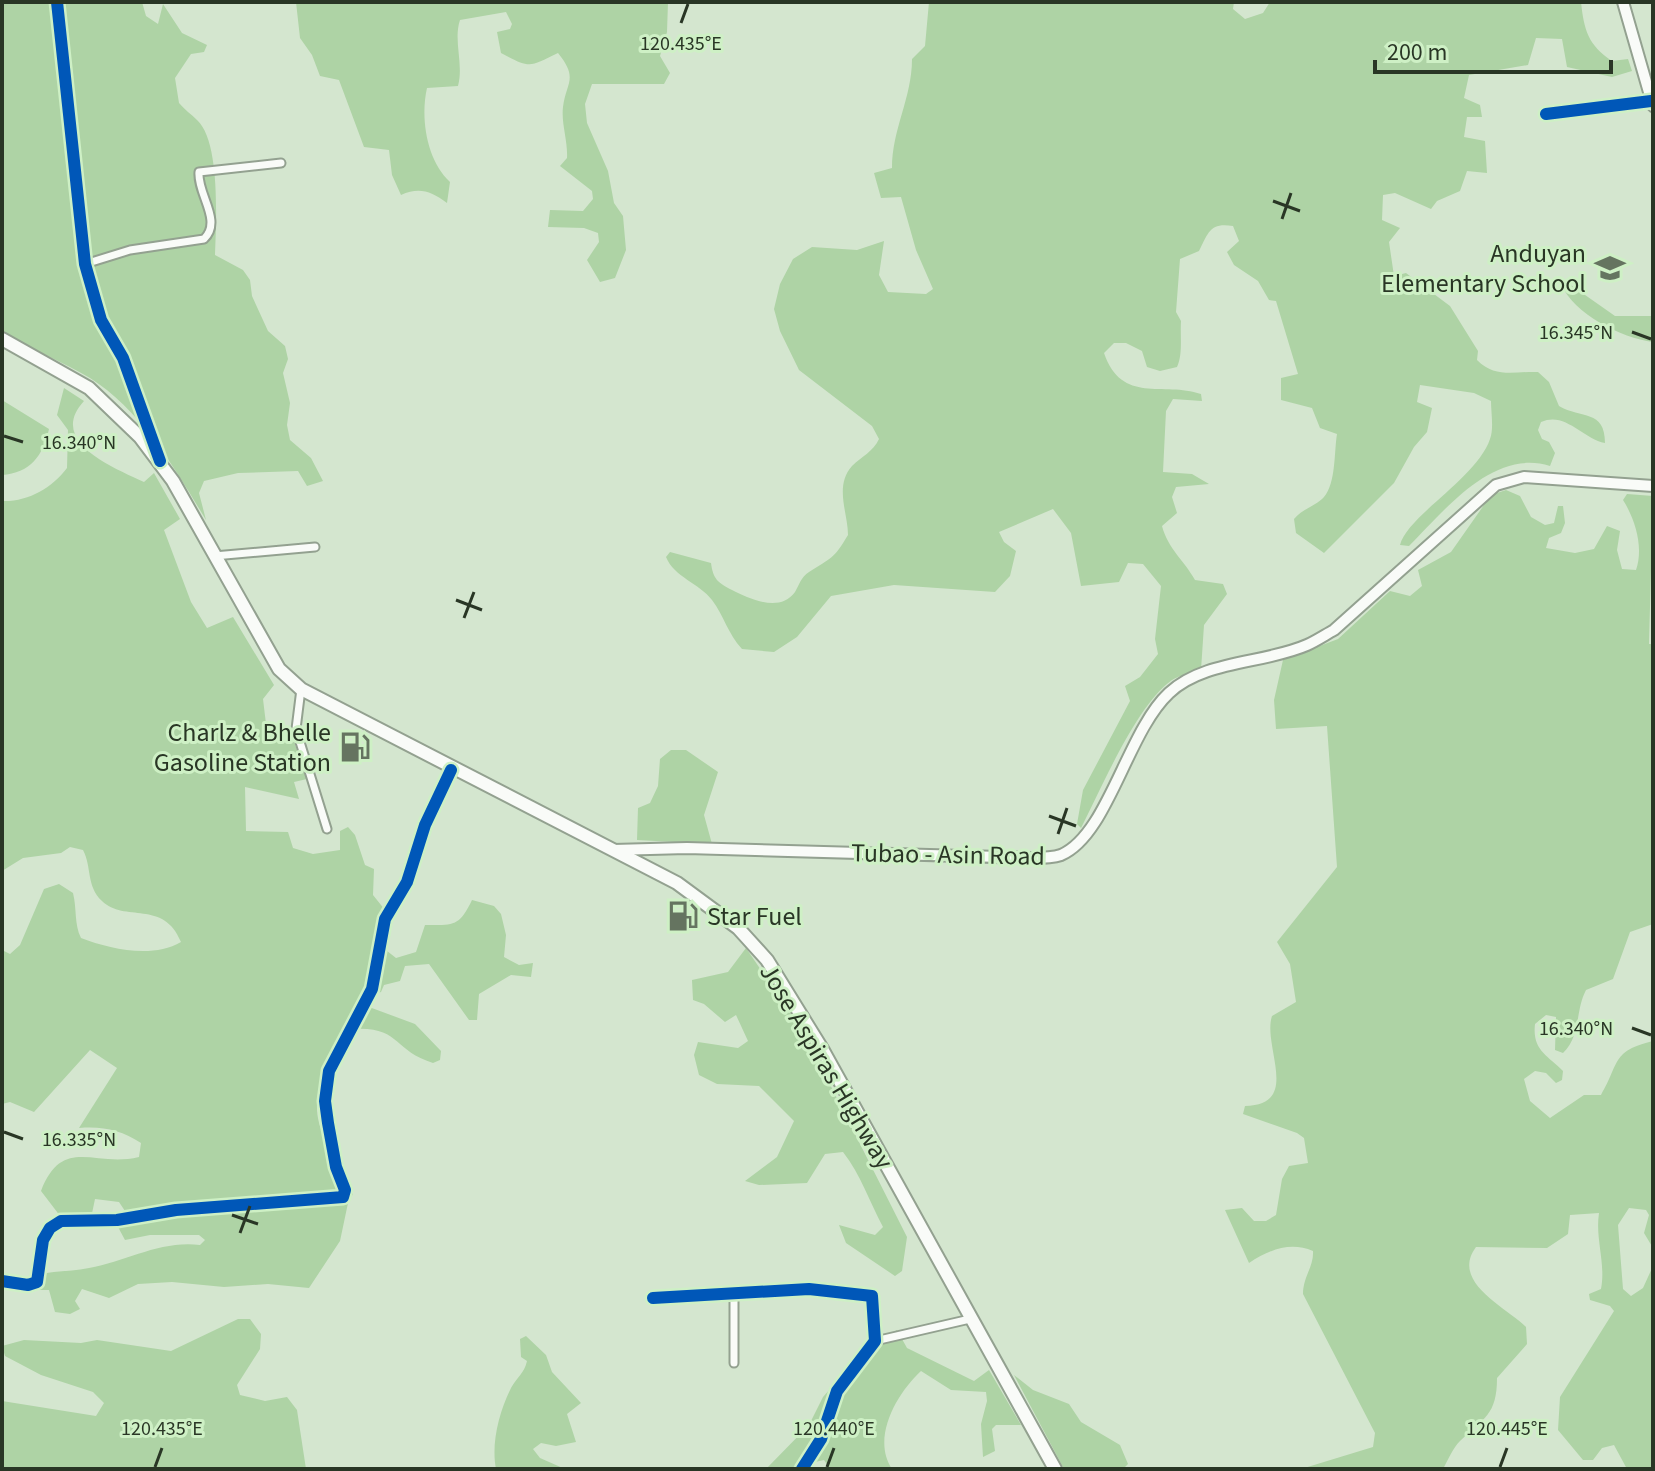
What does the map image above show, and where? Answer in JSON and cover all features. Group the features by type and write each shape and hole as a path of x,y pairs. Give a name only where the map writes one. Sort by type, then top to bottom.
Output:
{"main road":[{"path":"1623,2 1652,104"},
{"name":"Jose Aspiras Highway","path":"2,339 100,396 160,461 279,669 301,689 705,901 738,928 767,960 822,1049 1055,1469"},
{"name":"Tubao - Asin Road","path":"611,851 687,848 1031,858 1062,854 1084,838 1093,826 1129,752 1169,693 1190,679 1307,645 1334,630 1496,485 1509,479 1534,477 1653,486"}],"street":[{"path":"57,2 85,264 101,320 123,358 160,461"},
{"path":"1546,114 1652,104"},
{"path":"85,264 130,250 204,239 210,231 211,221 199,172 281,163"},
{"path":"214,556 315,547"},
{"path":"301,689 296,729 327,829"},
{"path":"2,1281 28,1285 37,1282 43,1240 50,1228 61,1221 117,1220 176,1210 343,1197 345,1190 336,1167 325,1101 329,1071 372,989 385,919 411,874 425,825 451,770"},
{"path":"653,1298 684,1293 734,1295 809,1289 867,1293 873,1299 875,1341"},
{"path":"734,1295 734,1363"},
{"path":"802,1469 821,1439 837,1391 875,1341 970,1319"}],"green space":[{"path":"2,2 142,2 146,16 158,24 163,4 182,33 207,45 204,52 191,54 175,78 179,103 205,131 210,146 215,184 215,255 243,270 250,280 252,296 268,331 285,346 288,359 283,373 290,403 287,425 290,440 311,458 323,481 307,486 298,471 238,473 204,481 199,493 206,520 156,442 108,391 90,378 2,333"},
{"path":"296,2 668,2 667,32 660,56 670,73 664,84 592,84 585,104 587,123 608,171 614,203 623,216 626,250 615,278 600,282 587,260 599,242 598,233 584,228 548,227 550,210 583,211 593,199 592,191 560,166 567,158 563,113 570,75 558,53 525,64 501,53 497,32 510,29 512,24 506,12 460,20 458,86 427,88 424,113 431,151 450,182 447,203 425,192 401,195 392,175 389,150 364,147 339,80 320,76 312,55 300,38"},
{"path":"929,2 1234,2 1233,9 1245,19 1263,13 1270,2 1581,2 1592,43 1612,61 1628,59 1632,71 1612,77 1567,67 1562,39 1536,38 1528,65 1469,75 1464,98 1480,105 1482,117 1467,117 1464,137 1485,141 1487,173 1467,171 1460,191 1437,201 1431,209 1395,193 1383,195 1382,220 1400,228 1389,242 1394,276 1406,273 1450,306 1478,351 1477,360 1484,366 1506,373 1538,372 1549,382 1559,406 1590,417 1601,425 1605,443 1566,422 1541,422 1538,430 1542,439 1549,442 1555,453 1550,466 1529,463 1509,466 1490,474 1454,501 1409,546 1400,545 1415,522 1483,454 1492,430 1491,401 1474,393 1420,385 1417,402 1432,408 1427,432 1414,447 1394,483 1324,553 1296,533 1294,519 1321,500 1328,491 1333,476 1337,434 1320,428 1312,408 1281,400 1281,378 1298,374 1276,301 1269,300 1258,281 1234,265 1227,252 1239,241 1233,226 1215,227 1199,251 1180,259 1176,312 1181,321 1181,345 1177,367 1160,371 1147,367 1142,351 1126,343 1114,343 1104,353 1121,380 1145,388 1201,394 1202,401 1173,399 1166,411 1163,472 1192,474 1209,484 1176,487 1172,497 1177,513 1162,526 1168,541 1195,580 1223,584 1227,594 1204,625 1201,670 1172,680 1146,708 1121,748 1081,828 1077,824 1083,790 1130,701 1125,686 1140,677 1158,654 1155,639 1161,586 1143,564 1128,563 1119,582 1081,586 1071,533 1053,509 999,532 1004,542 1016,551 1010,576 995,592 894,585 831,596 797,637 774,652 742,649 712,600 675,570 666,557 670,552 711,563 715,577 723,585 739,594 773,603 789,598 804,576 832,557 848,535 844,482 852,466 879,439 872,426 799,370 780,331 774,309 780,284 793,259 812,247 857,250 884,241 879,275 888,292 926,294 933,289 916,250 901,197 881,198 874,173 892,168 912,59 925,46"},
{"path":"1568,283 1615,316 1653,316 1653,342 1613,330 1587,314 1567,295 1561,284"},
{"path":"64,388 84,401 75,415 73,428 88,451 144,482 154,473 180,519 164,530 191,602 207,628 233,617 274,685 263,699 266,724 290,730 307,779 294,782 299,799 245,787 246,831 288,832 293,848 313,854 340,850 340,831 348,827 355,835 365,865 374,869 373,895 385,910 380,915 377,943 396,958 416,952 425,925 454,923 472,900 494,906 501,914 506,935 504,957 519,965 533,963 531,977 511,975 479,994 477,1020 469,1020 429,964 405,966 400,981 384,985 381,992 362,999 361,1004 415,1024 441,1051 440,1060 433,1063 419,1058 376,1030 343,1030 320,1084 317,1111 326,1140 335,1142 353,1194 348,1203 340,1241 309,1288 268,1284 224,1287 172,1282 138,1284 109,1298 82,1289 75,1301 80,1309 70,1314 55,1312 49,1290 35,1290 32,1277 103,1265 158,1248 200,1245 205,1240 199,1235 150,1235 125,1240 118,1227 125,1211 119,1202 95,1199 90,1223 67,1225 41,1191 59,1164 70,1159 139,1157 141,1143 126,1135 104,1128 79,1128 117,1068 90,1050 34,1112 10,1102 2,1104 2,950 10,954 20,945 44,889 59,884 73,893 81,938 118,949 144,951 181,942 165,921 154,916 121,911 102,901 91,883 83,850 70,847 61,853 23,858 2,871 2,501 21,499 39,492 67,468 68,430 57,415"},
{"path":"2,400 49,429 39,455 28,467 2,475"},
{"path":"1506,490 1520,496 1531,517 1545,525 1554,523 1558,506 1563,506 1565,523 1561,533 1549,538 1546,548 1575,553 1594,549 1607,526 1620,531 1617,550 1622,569 1636,570 1639,552 1637,534 1623,500 1627,494 1653,496 1649,644 1653,644 1653,924 1630,932 1613,979 1586,990 1573,1039 1563,1053 1555,1050 1556,1017 1546,1015 1535,1024 1538,1046 1563,1071 1562,1080 1556,1083 1546,1073 1535,1071 1524,1079 1530,1101 1550,1118 1584,1095 1601,1095 1623,1054 1653,1041 1653,1248 1644,1233 1649,1215 1646,1210 1629,1208 1618,1225 1623,1289 1631,1296 1643,1288 1653,1266 1653,1469 1627,1469 1614,1445 1602,1448 1593,1460 1583,1460 1558,1430 1560,1397 1614,1311 1610,1306 1590,1300 1589,1294 1601,1289 1599,1213 1570,1215 1568,1234 1547,1248 1476,1247 1470,1260 1470,1271 1475,1282 1526,1327 1527,1344 1497,1378 1495,1400 1488,1415 1457,1444 1443,1469 1301,1469 1373,1447 1375,1433 1303,1294 1313,1251 1296,1247 1280,1248 1249,1263 1225,1210 1242,1208 1254,1221 1266,1221 1276,1215 1282,1179 1289,1166 1308,1163 1304,1138 1243,1114 1245,1106 1262,1103 1272,1096 1276,1072 1270,1028 1272,1016 1296,1002 1290,964 1277,942 1337,867 1327,726 1276,729 1274,700 1283,660 1338,639 1390,591 1410,596 1422,586 1418,570 1451,552 1491,495"},
{"path":"671,750 686,750 718,772 704,815 712,844 637,840 638,808 650,803 658,786 660,759"},
{"path":"746,948 805,1035 907,1237 902,1271 895,1276 846,1243 839,1225 875,1235 883,1227 843,1152 825,1154 807,1183 759,1185 745,1181 777,1157 794,1121 759,1086 717,1084 699,1075 694,1055 698,1042 738,1048 748,1041 736,1015 725,1022 704,1004 693,1000 692,980 728,972"},
{"path":"238,1319 250,1319 261,1334 260,1349 237,1385 240,1395 265,1401 287,1397 297,1410 306,1469 2,1469 2,1401 96,1416 104,1403 93,1392 41,1375 5,1356 2,1346 24,1340 81,1343 97,1340 171,1351"},
{"path":"897,1330 907,1348 974,1381 989,1370 1021,1425 996,1425 992,1429 995,1451 983,1457 981,1424 986,1392 951,1390 921,1371 903,1391 886,1430 886,1457 892,1469 830,1469 824,1460 815,1462 810,1469 766,1469 809,1425 823,1397 866,1348"},
{"path":"526,1336 546,1355 552,1372 581,1403 567,1414 576,1442 556,1446 541,1443 533,1449 540,1458 565,1469 496,1469 497,1428 511,1388 526,1365 527,1361 521,1357 520,1339"},
{"path":"1014,1375 1033,1390 1069,1404 1081,1422 1120,1445 1128,1464 1123,1469 1064,1469"}],"cycle path":[{"path":"57,2 85,264 101,320 123,358 160,461"},
{"path":"1546,114 1651,101"},
{"path":"2,1281 28,1285 37,1282 43,1240 50,1228 61,1221 117,1220 176,1210 343,1197 345,1190 336,1167 325,1101 329,1071 372,989 385,919 407,882 425,825 451,770"},
{"path":"653,1298 809,1289 872,1296 875,1341 837,1391 821,1439 802,1469"}],"place":[{"name":"Anduyan Elementary School","path":"1610,268"},
{"name":"Charlz & Bhelle Gasoline Station","path":"355,747"},
{"name":"Star Fuel","path":"683,916"}]}
